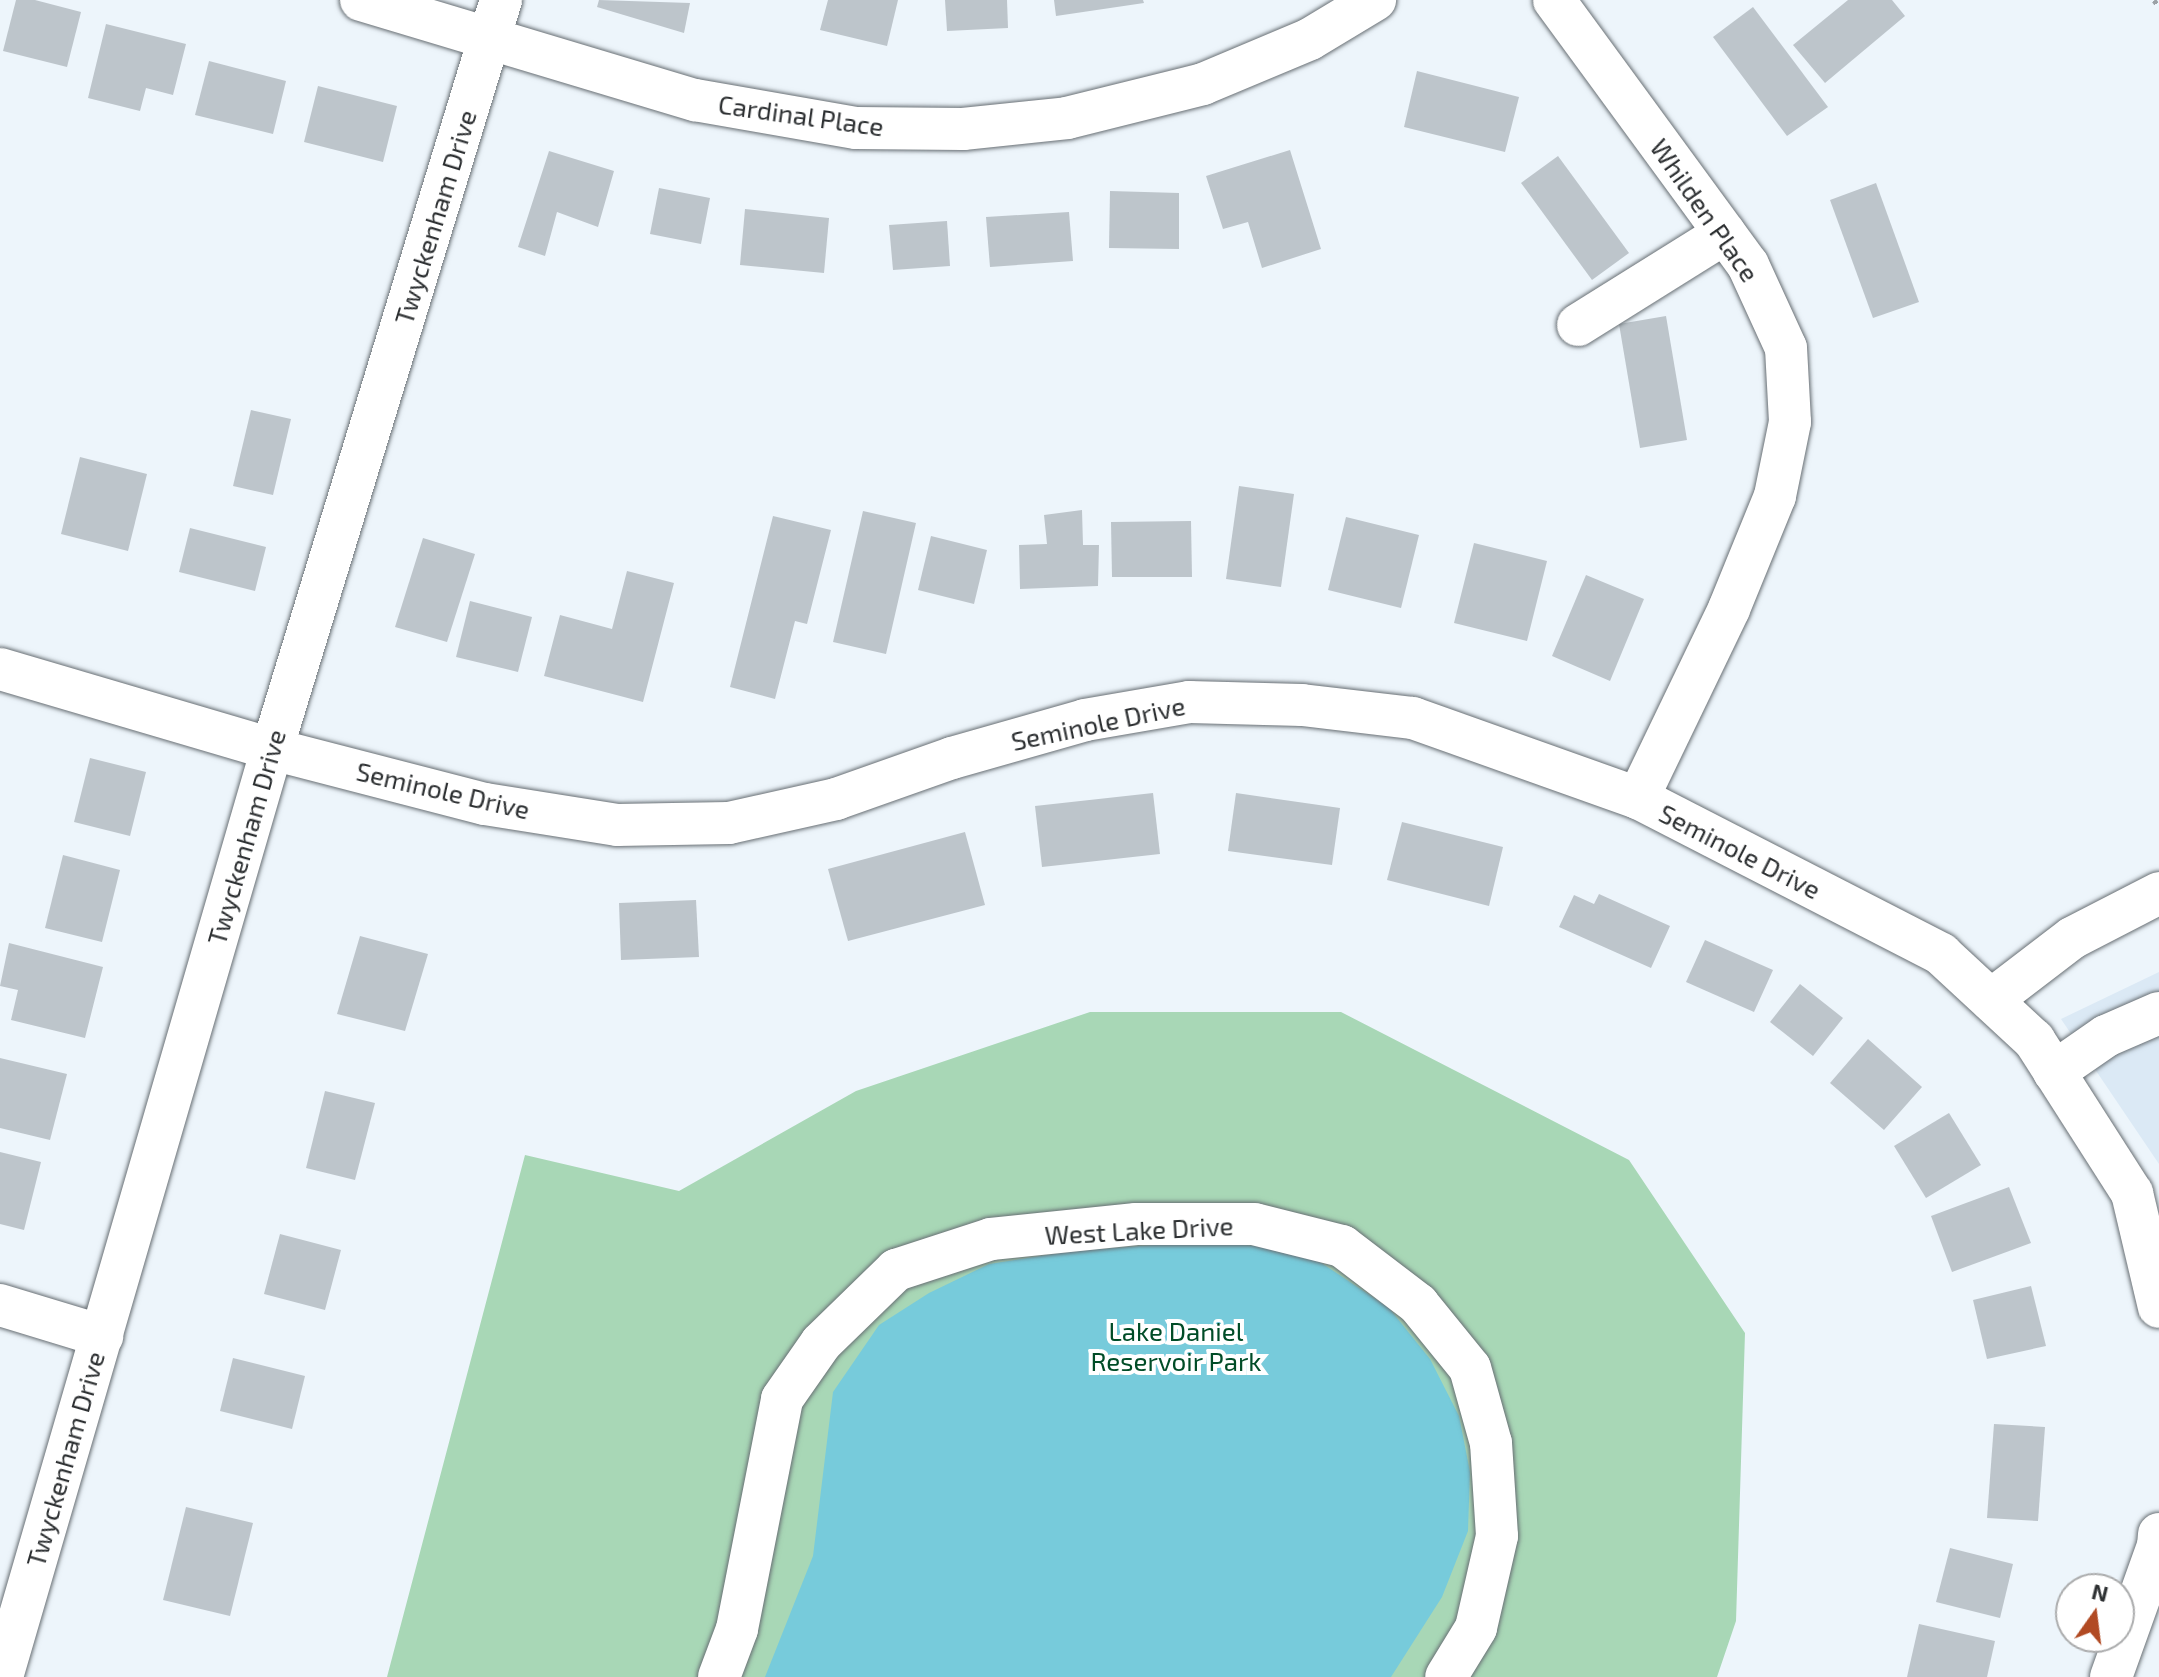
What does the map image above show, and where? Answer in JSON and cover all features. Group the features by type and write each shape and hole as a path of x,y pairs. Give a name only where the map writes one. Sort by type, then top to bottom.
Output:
{"street":[{"name":"Cardinal Place","path":"361,0 495,19 695,100 856,128 963,129 1067,118 1203,84 1310,39 1375,0"},
{"name":"Whilden Place","path":"1554,0 1748,265 1786,348 1790,422 1774,499 1729,609 1638,798"},
{"name":"Twyckenham Drive","path":"2,1677 272,749 495,19"},
{"path":"1578,325 1725,233"},
{"name":"Seminole Drive","path":"0,669 272,749 485,804 617,825 729,823 836,799 952,758 1085,720 1189,702 1302,705 1413,718 1638,798 1941,954 2034,1040 2132,1193 2159,1307"},
{"path":"1991,1000 2072,938 2159,893"},
{"path":"2054,1072 2106,1036 2159,1013"},
{"name":"West Lake Drive","path":"719,1677 737,1629 782,1399 821,1343 896,1270 991,1239 1136,1224 1254,1224 1342,1246 1418,1304 1470,1368 1491,1443 1497,1536 1476,1628 1446,1677"},
{"path":"0,1305 102,1336"},
{"path":"2111,1677 2158,1546 2159,1534"}],"path":[{"path":"2154,0 2159,7"}],"shaded area":[{"path":"2159,972 2159,1164 2061,1019"}],"green space":[{"name":"Lake Daniel Reservoir Park","path":"1090,1012 1341,1012 1629,1160 1745,1333 1736,1621 1717,1677 387,1677 525,1155 679,1191 856,1091"}],"water":[{"path":"1195,1242 1258,1246 1317,1260 1389,1308 1430,1359 1459,1416 1470,1472 1468,1531 1442,1597 1391,1677 765,1677 813,1556 833,1392 879,1325 929,1293 989,1264 1073,1251"}],"building":[{"path":"16,0 35,0 81,12 67,67 3,51"},
{"path":"599,0 690,3 684,33 597,7"},
{"path":"828,0 898,0 887,46 820,30"},
{"path":"945,0 1007,0 1008,28 947,31"},
{"path":"1054,0 1143,0 1144,3 1056,16"},
{"path":"1848,0 1892,0 1905,16 1825,83 1793,45"},
{"path":"1753,7 1828,107 1787,136 1713,37"},
{"path":"106,24 186,44 173,95 146,88 140,111 88,98"},
{"path":"209,61 286,81 273,134 195,115"},
{"path":"1417,71 1519,97 1505,152 1404,127"},
{"path":"318,86 397,106 383,162 304,142"},
{"path":"1290,150 1321,249 1262,268 1248,222 1223,229 1206,176"},
{"path":"549,151 614,171 598,227 557,212 545,256 518,247"},
{"path":"1558,156 1629,253 1592,280 1521,183"},
{"path":"1876,183 1919,302 1873,318 1830,200"},
{"path":"659,188 710,198 701,244 650,234"},
{"path":"1110,191 1179,193 1179,249 1109,248"},
{"path":"745,209 829,218 824,273 740,265"},
{"path":"1069,212 1073,261 990,267 986,217"},
{"path":"947,221 950,266 893,270 889,225"},
{"path":"1666,316 1687,440 1640,448 1619,324"},
{"path":"251,410 291,419 273,495 233,486"},
{"path":"80,457 147,474 128,551 61,534"},
{"path":"1239,486 1294,494 1281,587 1226,579"},
{"path":"1082,510 1083,545 1099,545 1098,586 1020,589 1019,545 1047,544 1044,515"},
{"path":"863,511 916,523 886,654 833,642"},
{"path":"773,516 831,530 807,624 795,621 775,699 730,687"},
{"path":"1346,517 1419,535 1401,608 1328,590"},
{"path":"1191,521 1192,577 1112,577 1111,522"},
{"path":"190,528 266,547 255,591 179,572"},
{"path":"931,536 987,550 974,604 918,590"},
{"path":"423,538 475,554 447,642 395,627"},
{"path":"1474,543 1547,561 1527,641 1454,623"},
{"path":"627,571 674,583 643,702 544,676 560,615 612,629"},
{"path":"1586,575 1644,599 1610,681 1552,656"},
{"path":"470,601 532,617 518,672 456,657"},
{"path":"90,758 146,772 130,836 74,822"},
{"path":"1153,793 1160,854 1042,867 1035,806"},
{"path":"1236,793 1340,808 1332,865 1228,851"},
{"path":"1402,822 1503,847 1489,906 1387,880"},
{"path":"965,832 985,905 848,941 828,869"},
{"path":"63,855 120,870 102,942 45,928"},
{"path":"1599,894 1670,926 1651,968 1559,927 1574,895 1594,904"},
{"path":"696,900 699,957 621,960 619,903"},
{"path":"360,936 428,954 405,1031 337,1014"},
{"path":"1705,940 1773,970 1754,1012 1686,982"},
{"path":"9,943 103,967 85,1038 11,1020 18,990 0,986"},
{"path":"1800,984 1843,1018 1813,1056 1770,1022"},
{"path":"1868,1039 1922,1087 1884,1130 1830,1083"},
{"path":"0,1058 67,1074 50,1140 0,1128"},
{"path":"325,1091 375,1103 355,1180 306,1168"},
{"path":"1949,1113 1981,1165 1926,1198 1894,1146"},
{"path":"0,1152 41,1162 24,1230 0,1224"},
{"path":"2009,1187 2031,1243 1952,1272 1931,1216"},
{"path":"280,1234 341,1250 325,1310 264,1294"},
{"path":"2031,1286 2046,1346 1987,1359 1973,1300"},
{"path":"233,1358 305,1376 292,1429 220,1411"},
{"path":"1994,1424 2045,1427 2038,1521 1987,1518"},
{"path":"186,1507 253,1523 230,1616 163,1600"},
{"path":"1950,1548 2013,1564 2000,1618 1936,1602"},
{"path":"1919,1624 1995,1641 1987,1677 1907,1677"}]}
